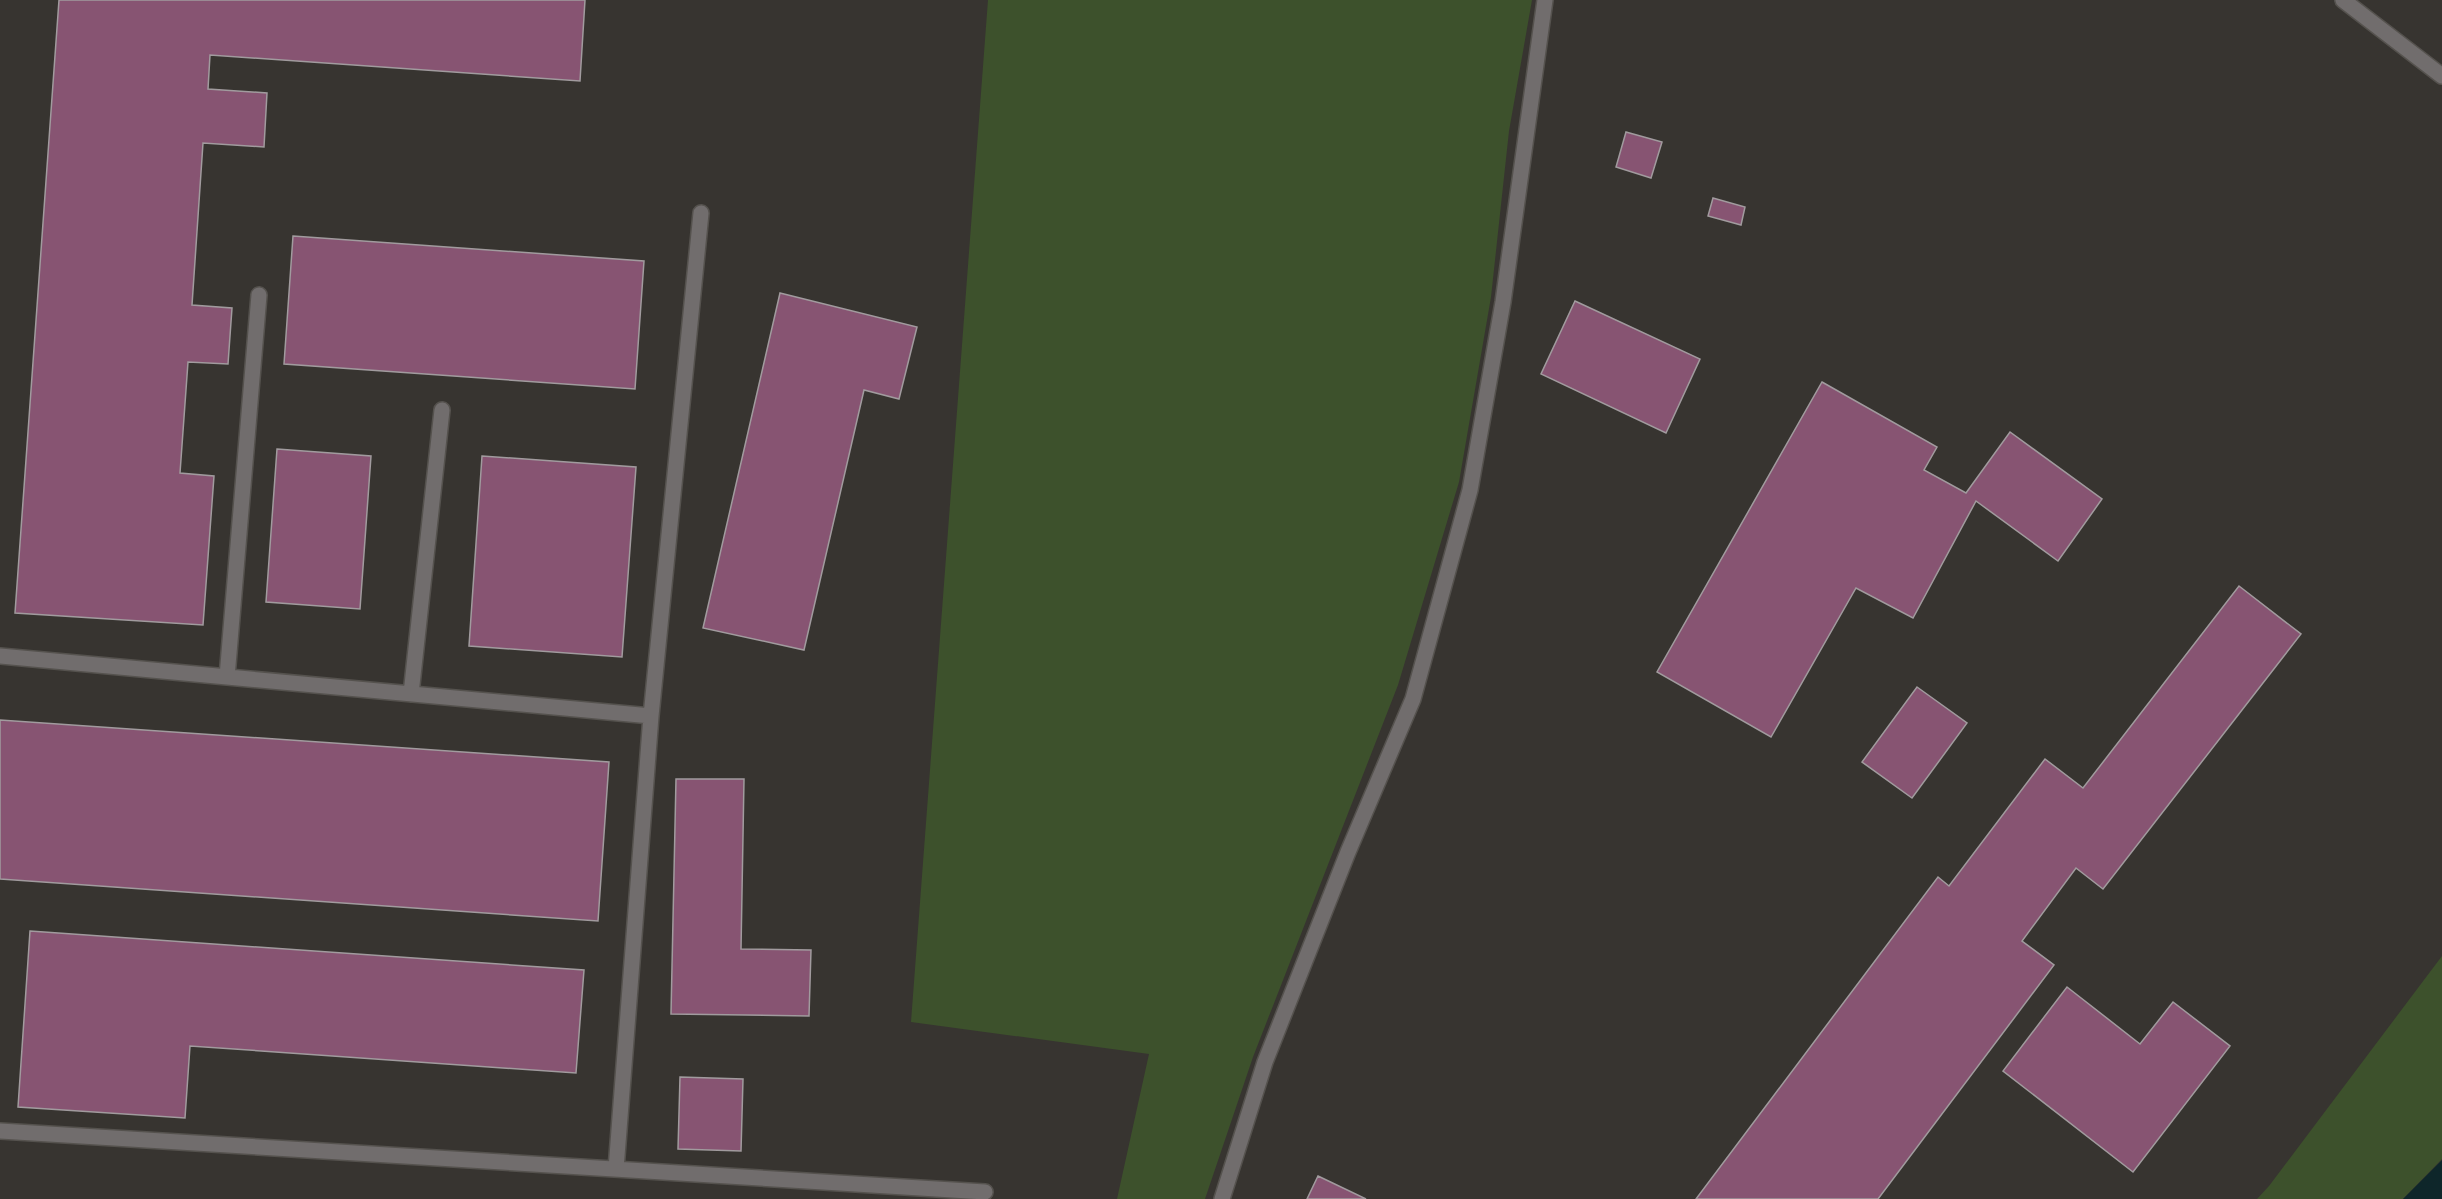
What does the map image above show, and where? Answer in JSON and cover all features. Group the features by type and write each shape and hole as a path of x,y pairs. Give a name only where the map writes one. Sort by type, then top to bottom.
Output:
{"lane":[{"path":"1222,1199 1265,1062 1348,852 1413,699 1470,490 1503,302 1545,0"},
{"path":"2343,0 2442,75"},
{"path":"616,1169 651,716 701,213"},
{"path":"226,677 259,296"},
{"path":"411,694 442,410"},
{"path":"0,656 651,716"},
{"path":"0,1131 985,1192"}],"green space":[{"path":"988,0 1532,0 1509,131 1491,297 1459,482 1398,685 1253,1057 1205,1199 1117,1199 1149,1054 911,1022"},
{"path":"2442,956 2442,1159 2403,1199 2257,1199 2269,1186"}],"water":[{"path":"2442,1160 2442,1199 2403,1199"}],"building":[{"path":"59,0 585,0 580,81 210,55 208,89 267,93 264,147 203,143 192,305 232,308 228,364 188,362 180,473 214,476 203,625 15,613"},
{"path":"1626,132 1662,142 1651,178 1616,167"},
{"path":"1713,198 1745,207 1741,225 1708,216"},
{"path":"293,236 644,261 635,389 284,364"},
{"path":"780,293 917,327 899,399 864,390 804,650 703,628"},
{"path":"1575,301 1700,359 1666,433 1541,374"},
{"path":"1822,382 1937,447 1924,470 1966,493 2010,432 2102,499 2058,561 1976,501 1913,618 1856,588 1771,737 1657,672"},
{"path":"277,449 371,456 360,609 266,602"},
{"path":"482,456 636,467 622,657 469,646"},
{"path":"2239,586 2301,634 2103,889 2076,868 2022,941 2054,965 1878,1199 1696,1199 1938,877 1949,886 2045,759 2083,788"},
{"path":"1917,687 1967,723 1912,798 1862,762"},
{"path":"0,720 609,762 598,921 0,879"},
{"path":"676,779 744,779 741,949 811,950 809,1016 671,1014"},
{"path":"30,931 584,970 576,1073 190,1046 185,1118 18,1107"},
{"path":"2067,987 2140,1044 2173,1002 2230,1046 2133,1172 2003,1071"},
{"path":"680,1077 743,1079 741,1151 678,1149"},
{"path":"1318,1176 1366,1199 1307,1199"}]}
